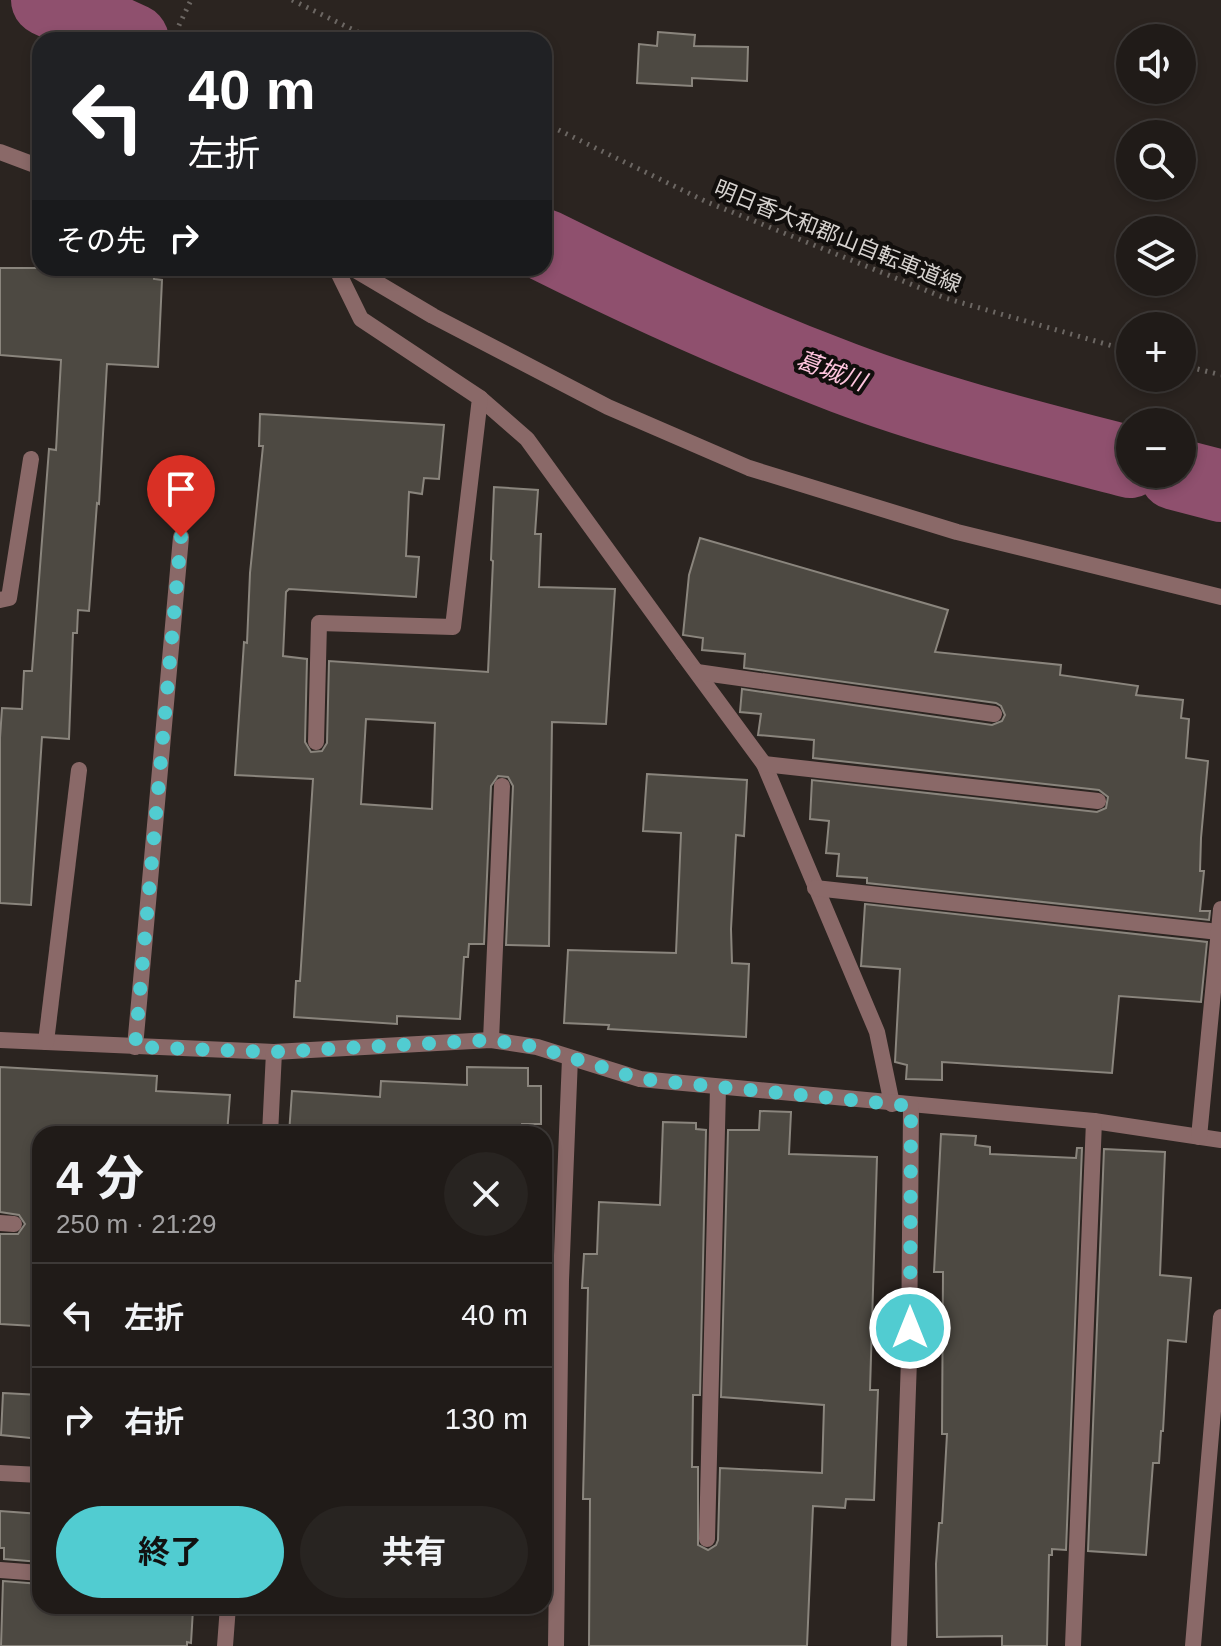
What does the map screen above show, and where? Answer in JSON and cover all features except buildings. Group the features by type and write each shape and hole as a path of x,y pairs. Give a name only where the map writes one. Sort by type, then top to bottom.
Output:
{"street":[{"path":"0,152 32,164"},
{"path":"340,276 361,319 480,398 527,439 764,764 877,1032 892,1104"},
{"path":"366,276 433,316 608,407 749,468 957,532 1221,597"},
{"path":"316,742 319,623 453,627 480,398"},
{"path":"0,600 9,598 31,459"},
{"path":"135,1047 181,537"},
{"path":"697,672 994,714"},
{"path":"764,764 1098,801"},
{"path":"46,1042 79,770"},
{"path":"491,1040 502,786"},
{"path":"815,888 1219,932"},
{"path":"1199,1137 1221,909"},
{"path":"0,1040 274,1052 491,1040 537,1047 640,1079 1094,1121 1221,1140"},
{"path":"270,1126 274,1052"},
{"path":"556,1646 561,1280 570,1058"},
{"path":"707,1539 718,1088"},
{"path":"899,1646 909,1360 911,1106"},
{"path":"1073,1646 1094,1121"},
{"path":"1193,1646 1221,1317"},
{"path":"0,1473 32,1475"},
{"path":"0,1570 32,1572"},
{"path":"225,1646 227,1614"}],"path":[{"path":"176,32 191,0"},
{"path":"292,0 358,32"},
{"name":"明日香大和郡山自転車道線","path":"552,127 707,202 945,298 1116,347"},
{"path":"1196,369 1221,375"}],"waterway":[{"name":"葛城川","path":"47,0 116,32"},
{"name":"葛城川","path":"552,249 692,315 879,391 1116,458"},
{"name":"葛城川","path":"1196,479 1221,486"}],"route":[{"path":"181,537 135,1047 274,1052 491,1040 537,1047 640,1079 911,1106 910,1328"}]}
